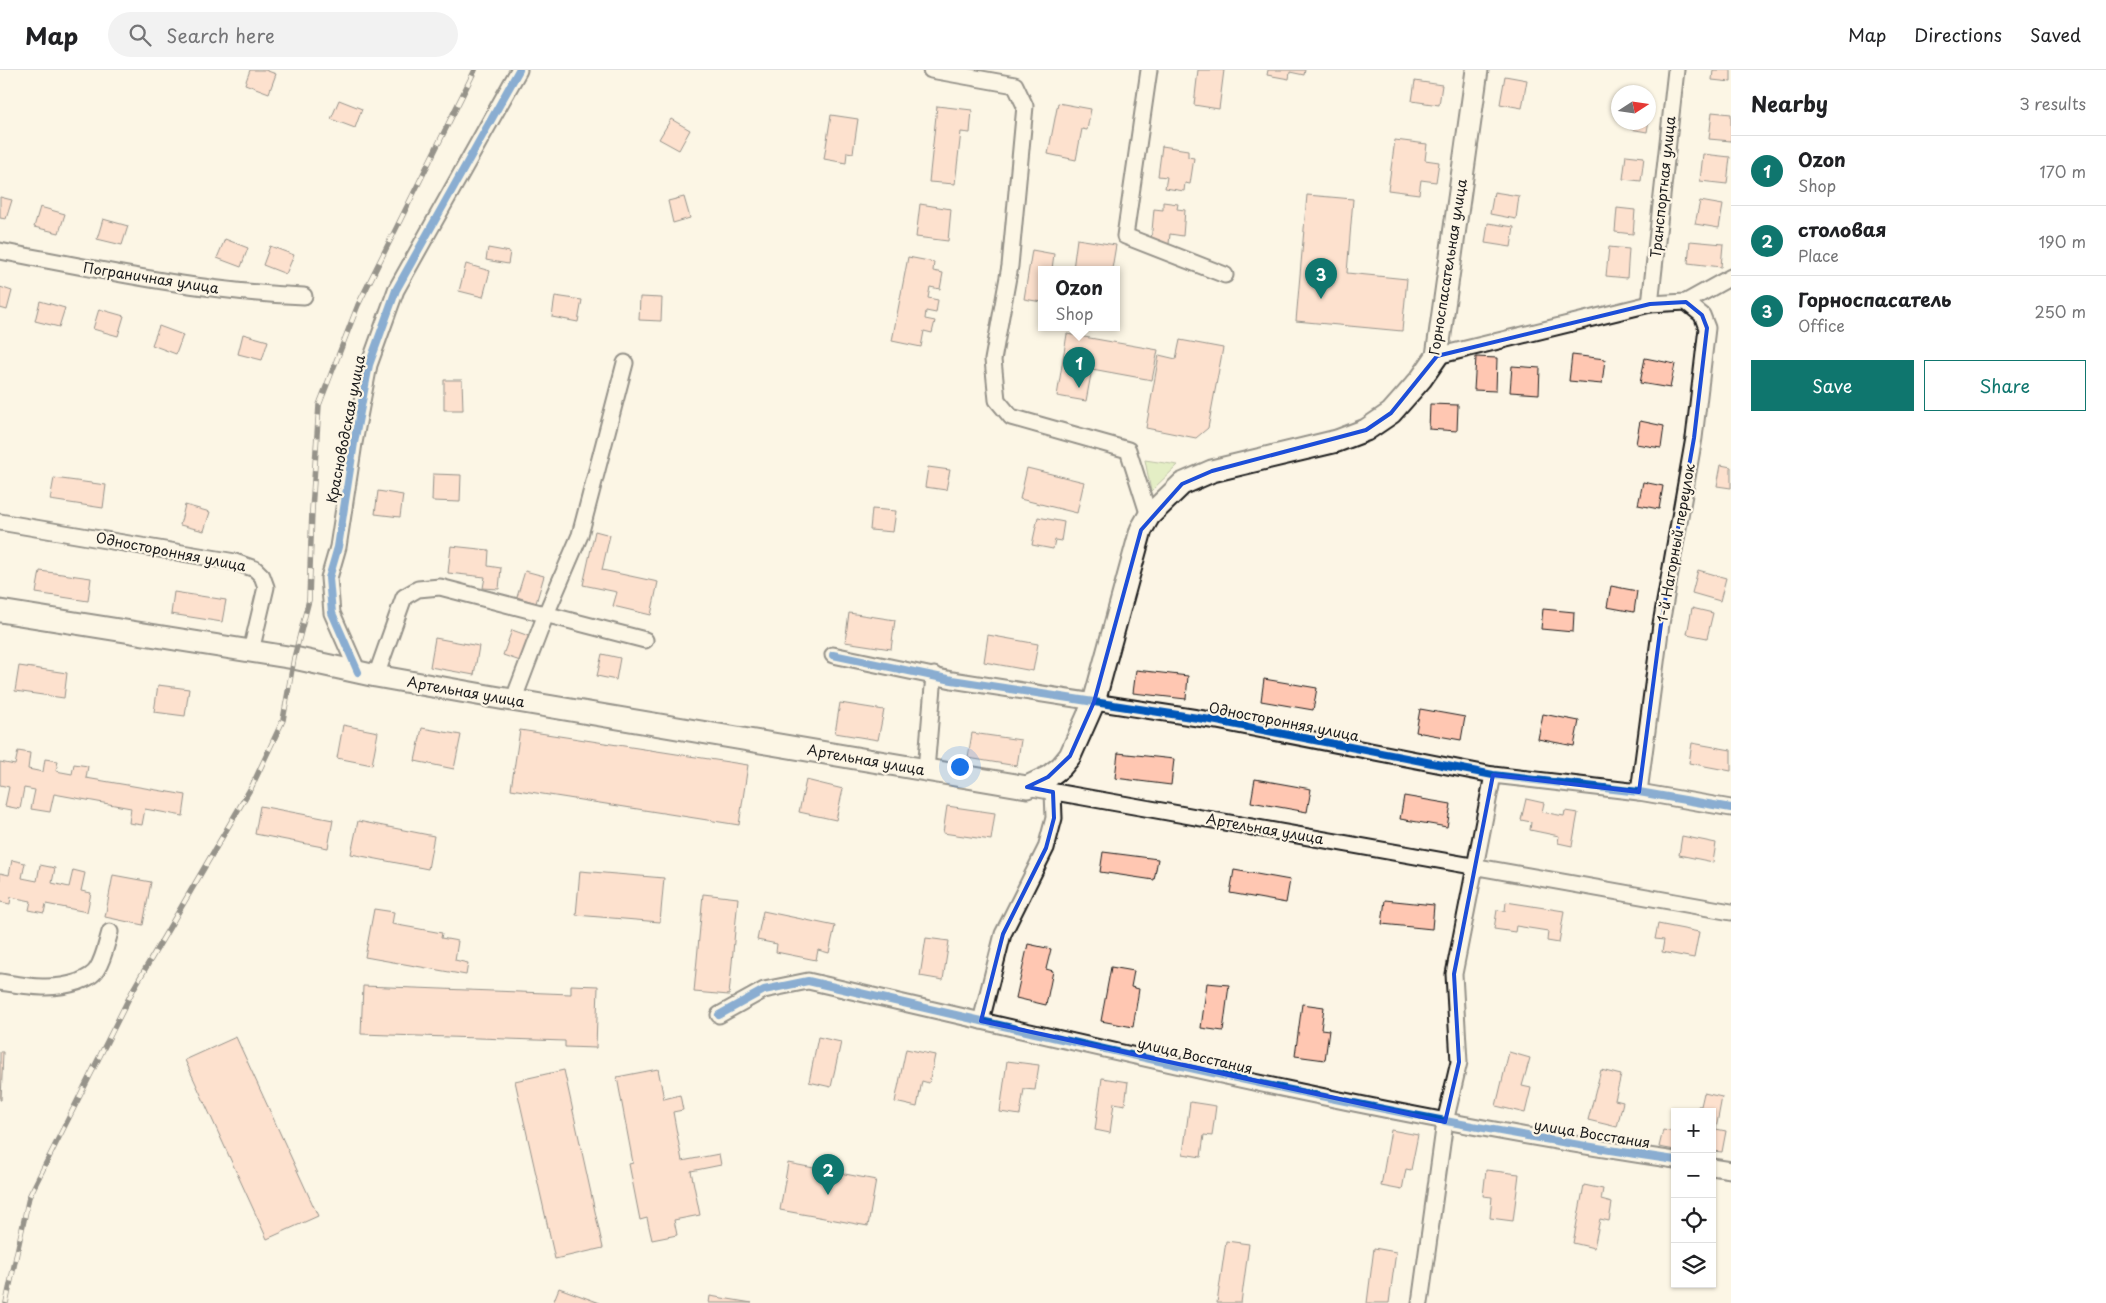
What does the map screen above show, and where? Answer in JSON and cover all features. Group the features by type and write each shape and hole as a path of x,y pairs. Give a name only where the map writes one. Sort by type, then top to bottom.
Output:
{"main road":[{"name":"Горноспасательная улица","path":"1027,787 1048,777 1061,767 1070,756 1094,702 1141,530 1149,516 1182,484 1212,471 1337,441 1366,430 1391,414 1421,379 1437,356 1477,70"},
{"name":"Артельная улица","path":"0,611 322,663 367,674 513,701 1027,787"}],"street":[{"name":"Красноводская улица","path":"367,674 332,613 329,578 338,547 354,443 369,365 396,290 519,70"},
{"path":"931,70 1015,85 1025,106 1010,266 993,360 997,400 1011,417 1128,450 1149,516"},
{"path":"1149,70 1125,236 1225,275"},
{"name":"Транспортная улица","path":"1650,304 1676,70"},
{"name":"Пограничная улица","path":"0,251 128,276 256,294 304,296"},
{"path":"1437,356 1650,304 1686,302 1731,277"},
{"name":"1-й Нагорный переулок","path":"1639,792 1661,624 1694,438 1707,328 1702,315 1686,302"},
{"path":"513,701 546,614 580,536 625,363"},
{"name":"Односторонняя улица","path":"0,522 235,562 255,569 262,576 266,587 251,651"},
{"path":"367,674 404,597 418,589 440,586 645,640"},
{"name":"Односторонняя улица","path":"833,655 934,675 1216,721 1493,775 1639,792 1731,808"},
{"path":"926,770 934,675"},
{"path":"1420,1303 1445,1122 1459,1062 1454,974 1493,775"},
{"name":"Артельная улица","path":"1027,787 1731,912"},
{"path":"981,1021 1003,934 1046,848 1054,818 1053,792"},
{"path":"0,982 40,988 63,987 87,979 96,972 110,932"},
{"name":"улица Восстания","path":"719,1015 764,990 808,981 1259,1083 1445,1122 1671,1159"},
{"path":"1716,1168 1731,1170"}],"highlighted area":[{"path":"1686,302 1702,315 1707,328 1694,438 1661,624 1639,792 1493,775 1454,974 1459,1062 1445,1122 981,1021 1003,934 1046,848 1054,818 1053,792 1027,787 1048,777 1070,756 1094,702 1141,530 1182,484 1212,471 1366,430 1391,413 1437,356 1650,304"}],"green space":[{"path":"1145,460 1178,465 1151,491"}],"building":[{"path":"250,70 265,70 276,74 269,93 245,84"},
{"path":"1198,70 1224,70 1219,109 1194,105"},
{"path":"1268,70 1305,70 1304,75 1290,72 1289,79 1267,75"},
{"path":"1713,70 1731,70 1731,82 1712,80"},
{"path":"1505,76 1527,80 1522,108 1500,104"},
{"path":"1415,81 1442,85 1439,105 1412,101"},
{"path":"339,100 362,109 355,128 331,119"},
{"path":"1058,103 1091,109 1087,130 1082,129 1076,160 1048,154"},
{"path":"937,106 972,110 970,133 961,132 955,184 929,182"},
{"path":"1712,112 1731,114 1731,141 1709,139"},
{"path":"831,115 858,119 853,153 847,152 846,163 824,159"},
{"path":"671,119 690,130 679,150 659,139"},
{"path":"1395,140 1427,144 1425,160 1439,162 1436,182 1421,180 1419,194 1388,190"},
{"path":"1162,146 1188,150 1188,157 1194,158 1190,184 1185,183 1184,191 1165,188 1167,177 1158,176"},
{"path":"1703,154 1730,157 1727,184 1700,181"},
{"path":"1626,155 1644,157 1641,181 1623,179"},
{"path":"1494,192 1519,196 1516,219 1490,214"},
{"path":"1307,195 1353,199 1347,273 1407,279 1402,331 1296,321"},
{"path":"0,197 12,200 6,219 0,218"},
{"path":"684,197 690,218 673,223 668,201"},
{"path":"1700,201 1723,205 1719,228 1695,224"},
{"path":"1163,202 1178,204 1177,209 1185,210 1183,236 1170,234 1169,244 1151,242 1154,209 1163,210"},
{"path":"920,204 951,209 948,241 916,237"},
{"path":"40,207 65,214 59,233 34,227"},
{"path":"1617,208 1635,210 1633,234 1615,232"},
{"path":"103,219 128,226 122,245 97,239"},
{"path":"1488,223 1514,227 1511,247 1485,243"},
{"path":"225,239 248,248 241,267 217,258"},
{"path":"1077,239 1116,245 1112,266 1073,266"},
{"path":"1690,241 1723,244 1721,267 1688,263"},
{"path":"270,246 294,255 286,274 263,265"},
{"path":"1609,247 1629,249 1627,278 1606,276"},
{"path":"488,248 510,252 508,264 486,260"},
{"path":"1032,250 1054,254 1052,266 1038,266 1038,301 1024,299"},
{"path":"908,257 934,262 933,271 943,273 940,289 930,287 928,298 938,300 936,313 926,311 925,319 935,321 932,333 924,331 921,347 892,341"},
{"path":"466,264 490,271 483,297 459,291"},
{"path":"0,287 12,291 7,310 0,308"},
{"path":"555,296 582,300 578,322 552,317"},
{"path":"640,297 662,298 661,321 639,320"},
{"path":"40,301 65,308 59,327 35,321"},
{"path":"99,309 124,316 118,336 93,329"},
{"path":"159,326 183,335 176,354 152,345"},
{"path":"243,334 268,341 262,360 238,354"},
{"path":"1067,334 1158,350 1152,380 1092,369 1086,401 1057,396"},
{"path":"1180,340 1223,348 1208,428 1196,438 1146,428 1159,355 1176,359"},
{"path":"1572,355 1605,359 1602,384 1569,381"},
{"path":"1476,357 1497,358 1496,391 1474,390"},
{"path":"1645,358 1675,364 1670,388 1640,383"},
{"path":"1512,366 1540,368 1539,394 1510,392"},
{"path":"444,380 462,380 463,410 444,410"},
{"path":"1430,404 1458,405 1457,431 1429,429"},
{"path":"1640,421 1664,426 1661,448 1636,444"},
{"path":"1721,465 1731,467 1731,488 1717,486"},
{"path":"928,467 950,470 946,490 925,487"},
{"path":"1027,468 1084,482 1077,513 1020,499"},
{"path":"433,474 461,475 460,502 432,501"},
{"path":"54,478 106,485 103,508 50,500"},
{"path":"1643,482 1663,486 1659,509 1638,505"},
{"path":"378,491 403,495 400,517 375,514"},
{"path":"185,505 210,512 204,531 180,525"},
{"path":"872,509 896,511 893,532 870,530"},
{"path":"1038,517 1064,522 1061,541 1055,540 1053,549 1032,545"},
{"path":"595,531 610,535 602,570 658,582 651,615 613,606 617,592 583,585"},
{"path":"451,546 489,550 488,566 501,568 499,589 483,588 485,577 448,573"},
{"path":"1698,570 1726,578 1720,601 1692,593"},
{"path":"40,571 91,578 88,601 36,593"},
{"path":"525,571 544,576 536,603 517,597"},
{"path":"1611,586 1637,591 1634,612 1607,607"},
{"path":"174,592 226,600 222,622 171,614"},
{"path":"1692,608 1713,613 1707,638 1687,634"},
{"path":"1543,609 1574,612 1573,632 1541,629"},
{"path":"849,613 895,620 891,649 845,642"},
{"path":"512,630 532,637 523,662 503,655"},
{"path":"988,635 1038,644 1033,671 984,662"},
{"path":"435,638 479,646 474,675 430,667"},
{"path":"602,654 620,658 616,680 597,676"},
{"path":"19,666 67,673 64,698 15,691"},
{"path":"1136,670 1188,676 1186,699 1133,693"},
{"path":"1264,679 1317,688 1313,710 1261,701"},
{"path":"158,685 189,689 185,716 154,712"},
{"path":"840,703 884,710 878,740 835,733"},
{"path":"1420,709 1465,717 1461,740 1416,732"},
{"path":"1543,714 1579,721 1574,746 1538,739"},
{"path":"343,725 378,732 372,765 337,758"},
{"path":"422,728 461,735 454,769 415,761"},
{"path":"520,730 748,765 739,825 511,789"},
{"path":"972,733 1021,740 1017,766 968,758"},
{"path":"1692,743 1731,750 1731,771 1689,763"},
{"path":"18,751 30,753 28,769 43,772 45,759 58,761 56,771 72,774 74,764 88,766 86,778 186,795 183,816 145,809 142,825 129,823 131,808 54,794 50,812 31,809 35,790 24,788 20,809 5,806 9,787 0,785 0,762 15,765"},
{"path":"1118,753 1174,759 1171,785 1115,778"},
{"path":"1255,779 1311,789 1307,812 1251,802"},
{"path":"806,780 843,789 836,820 799,812"},
{"path":"1404,796 1451,804 1447,827 1400,819"},
{"path":"1526,799 1544,803 1542,812 1564,816 1565,811 1578,813 1572,846 1558,843 1559,836 1530,830 1531,822 1521,820"},
{"path":"260,806 333,820 328,848 255,834"},
{"path":"947,806 995,813 991,840 943,833"},
{"path":"358,821 434,836 428,869 351,854"},
{"path":"1682,836 1716,843 1713,862 1679,855"},
{"path":"1103,852 1158,859 1154,880 1100,872"},
{"path":"12,860 25,863 22,878 37,881 40,865 55,868 52,883 69,887 73,870 85,873 81,891 91,893 87,912 46,904 44,913 29,910 31,901 11,897 10,904 0,902 0,873 9,875"},
{"path":"1234,870 1290,880 1286,903 1230,893"},
{"path":"580,871 664,878 660,922 576,915"},
{"path":"113,875 151,882 143,925 105,917"},
{"path":"703,894 738,898 729,995 694,992"},
{"path":"1385,900 1434,905 1432,929 1382,924"},
{"path":"1506,902 1564,911 1559,943 1547,941 1548,931 1516,926 1515,932 1494,929 1497,910 1505,911"},
{"path":"374,909 394,912 392,924 442,933 441,938 458,941 455,960 468,963 466,975 365,957"},
{"path":"763,911 835,926 829,953 818,950 816,960 776,952 777,944 757,940"},
{"path":"1658,924 1699,932 1694,958 1662,952 1664,940 1655,939"},
{"path":"926,938 949,941 943,980 920,976"},
{"path":"1028,944 1051,949 1046,969 1053,971 1046,1005 1016,998"},
{"path":"1111,967 1134,971 1131,987 1139,989 1133,1027 1101,1021"},
{"path":"1207,983 1229,985 1223,1031 1201,1028"},
{"path":"571,985 598,986 596,1048 565,1047 565,1041 361,1034 363,986 571,994"},
{"path":"1302,1004 1324,1007 1321,1029 1329,1030 1325,1060 1295,1056"},
{"path":"236,1037 318,1216 267,1239 185,1060"},
{"path":"818,1037 841,1042 831,1087 809,1082"},
{"path":"906,1049 935,1055 929,1083 922,1081 917,1107 895,1102"},
{"path":"0,1052 3,1052 1,1100 0,1100"},
{"path":"1509,1052 1530,1058 1522,1086 1531,1088 1525,1113 1496,1106"},
{"path":"1007,1061 1039,1065 1035,1090 1024,1089 1020,1115 1000,1112"},
{"path":"658,1069 664,1099 680,1095 683,1110 673,1112 682,1161 719,1154 721,1165 691,1171 700,1215 674,1220 677,1235 652,1240 647,1218 640,1220 629,1164 633,1163 617,1077"},
{"path":"564,1070 603,1248 555,1259 515,1081"},
{"path":"1601,1070 1621,1075 1615,1100 1623,1102 1617,1127 1588,1120"},
{"path":"1102,1078 1128,1082 1125,1105 1114,1103 1110,1133 1095,1130"},
{"path":"1704,1093 1722,1097 1716,1129 1716,1108 1698,1108 1698,1106 1701,1106"},
{"path":"1190,1102 1216,1106 1212,1136 1204,1135 1201,1157 1183,1154"},
{"path":"1716,1129 1726,1131 1722,1152 1716,1151"},
{"path":"1391,1130 1418,1135 1411,1170 1406,1169 1402,1190 1381,1186"},
{"path":"1663,1130 1671,1131 1671,1149 1659,1147"},
{"path":"788,1163 876,1180 868,1226 780,1210"},
{"path":"1486,1170 1519,1174 1513,1221 1490,1218 1492,1197 1483,1196"},
{"path":"1584,1185 1603,1189 1601,1200 1612,1203 1609,1221 1600,1219 1594,1248 1573,1243"},
{"path":"1226,1241 1249,1244 1241,1303 1217,1303"},
{"path":"1374,1248 1396,1252 1389,1303 1367,1303"},
{"path":"559,1288 600,1303 553,1303"},
{"path":"710,1296 752,1303 709,1303"}],"railway":[{"path":"6,1303 29,1197 134,988 252,786 283,720 294,658 309,600 312,510 319,405 358,305 475,70"}],"cycle path":[{"path":"358,672 332,613 329,578 338,547 354,443 369,365 396,290 519,70"},
{"path":"833,655 952,680 1217,721 1493,775 1639,792 1731,808"},
{"path":"719,1015 764,990 808,981 1348,1102 1566,1143 1671,1159"}],"place":[{"name":"Горноспасатель","path":"1321,299"},
{"name":"Ozon","path":"1079,388"},
{"name":"столовая","path":"828,1195"}]}
